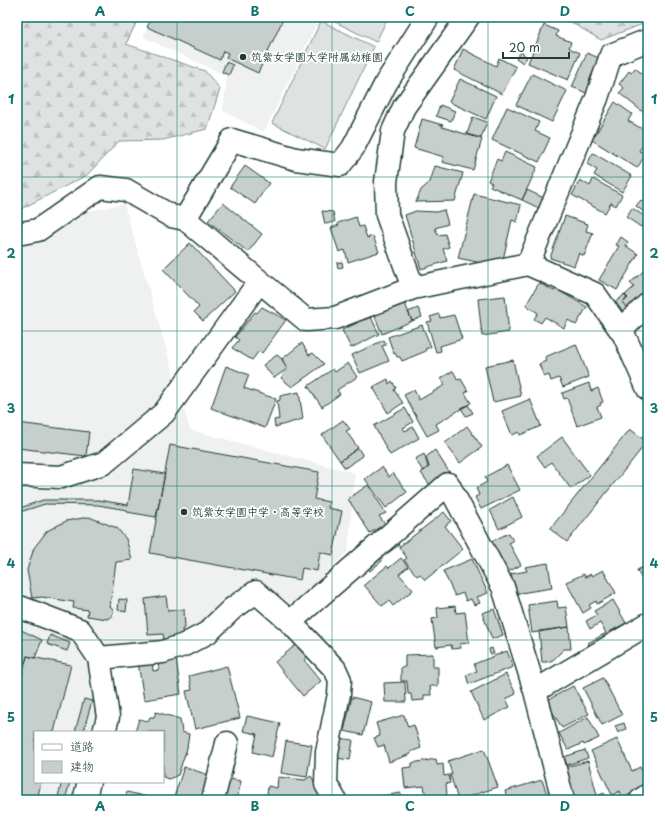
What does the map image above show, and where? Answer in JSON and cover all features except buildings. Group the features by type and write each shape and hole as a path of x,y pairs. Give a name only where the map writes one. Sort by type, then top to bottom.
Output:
{"street":[{"path":"185,219 232,140 296,159 340,165 352,148 386,83 428,17"},
{"path":"413,288 387,215 386,182 393,131 404,107 468,17"},
{"path":"528,264 597,98 611,55 648,40"},
{"path":"17,234 38,230 100,187 126,190 171,216 185,219 306,320 335,318 413,288 528,264 595,294 624,335 648,388"},
{"path":"17,475 61,477 104,463 164,413 259,282"},
{"path":"621,330 648,304"},
{"path":"290,622 448,484 503,587 535,692 563,800"},
{"path":"99,658 163,652 184,645 208,633 232,609 256,592 290,622 335,669 340,680 339,694 327,752 326,784 335,800"},
{"path":"17,606 80,630 99,658 108,717 104,731"},
{"path":"535,692 648,624"},
{"path":"213,800 227,743"},
{"path":"84,800 89,783"},
{"path":"641,800 648,795"}],"shaded area":[{"name":"筑紫女学園大学附属幼稚園","path":"152,17 320,17 264,132 223,111 227,76 143,37"},
{"name":"筑紫女学園中学・高等学校","path":"124,204 190,430 355,473 348,551 292,607 252,582 184,641 105,651 101,701 92,731 34,731 34,783 78,783 73,800 17,800 17,226"}],"green space":[{"path":"17,17 139,17 126,44 205,71 220,89 207,129 163,140 119,141 87,175 17,211"},
{"path":"325,17 388,17 376,42"},
{"path":"562,17 648,17 648,22 601,40"},
{"path":"321,21 374,47 325,149 272,123"}],"place":[{"name":"筑紫女学園大学附属幼稚園","path":"243,57"},
{"name":"筑紫女学園中学・高等学校","path":"184,512"}]}
